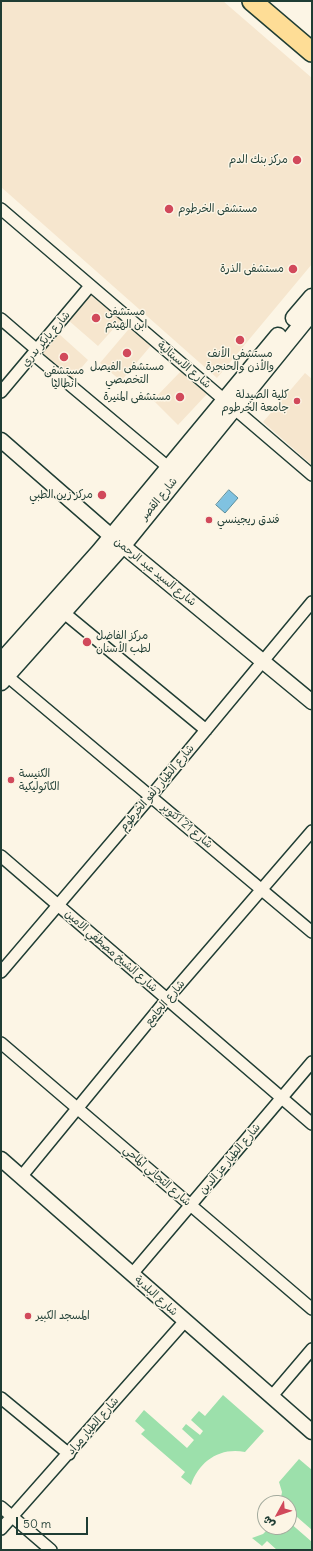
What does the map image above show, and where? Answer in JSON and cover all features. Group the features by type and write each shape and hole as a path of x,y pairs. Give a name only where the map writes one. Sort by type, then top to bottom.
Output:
{"highway":[{"path":"252,1 312,52"},
{"path":"266,1 312,39"}],"main road":[{"name":"شارع القصر","path":"3,673 63,612 117,541 229,404 312,297"},
{"name":"شارع القصر","path":"3,673 52,607 117,541 168,467 229,404 312,312"}],"street":[{"name":"شارع الاسبتالية","path":"1,209 312,475"},
{"name":"شارع بابكر بدري","path":"1,392 90,286"},
{"path":"1,319 35,352 168,467"},
{"name":"شارع السيد عبد الرحمن","path":"1,440 117,541 312,702"},
{"name":"شارع الطيار زلفو الخرطوم","path":"1,972 57,904 151,796 312,602"},
{"path":"63,612 206,730"},
{"name":"شارع 21 أكتوبر","path":"3,673 263,889 312,932"},
{"name":"شارع الجامع","path":"21,1177 167,999 312,831"},
{"name":"شارع الشيخ مصطفي الامين","path":"1,856 312,1124"},
{"name":"شارع التجاني الماحي","path":"1,1043 312,1310"},
{"name":"شارع الطيار عز الدين","path":"132,1274 312,1062"},
{"name":"شارع البلدية","path":"1,1159 312,1432"},
{"name":"شارع الطيار مراد","path":"1,1529 185,1321"},
{"path":"272,1396 312,1349"},
{"path":"1,1398 68,1454"},
{"path":"1,1507 50,1550"}],"shaded area":[{"name":"مستشفى الخرطوم","path":"1,1 223,1 312,78 312,264 217,378 1,187"},
{"name":"مستشفى ابن الهيثم","path":"93,290 124,317 98,346 68,320"},
{"name":"مستشفى الفيصل التخصصي","path":"133,324 154,342 121,381 100,363"},
{"name":"مستشفى انطاليا","path":"58,333 88,360 71,380 40,354"},
{"name":"مستشفى المنيرة","path":"182,370 207,394 178,425 153,400"},
{"name":"كلية الصيدلة جامعة الخرطوم","path":"305,373 312,379 312,465 263,422"}],"green space":[{"path":"223,1395 264,1431 245,1452 236,1451 219,1454 205,1463 199,1469 191,1485 181,1477 185,1472 141,1434 145,1430 135,1421 144,1410 187,1448 194,1440 182,1429 186,1424 200,1435 203,1431 191,1420 199,1411 205,1416"},
{"path":"299,1459 312,1470 312,1530 297,1517 297,1495 281,1495 279,1482"},
{"path":"297,1529 312,1542 312,1550 277,1550 267,1541 262,1546 252,1538 260,1535 297,1535"}],"water":[{"path":"229,490 238,498 225,513 216,505"}],"place":[{"name":"مركز بنك الدم","path":"297,160"},
{"name":"مستشفى الخرطوم","path":"169,209"},
{"name":"مستشفى الذرة","path":"293,269"},
{"name":"مستشفى ابن الهيثم","path":"96,318"},
{"name":"مستشفى الأنف والأذن والحنجرة","path":"240,340"},
{"name":"مستشفى الفيصل التخصصي","path":"127,353"},
{"name":"مستشفى انطاليا","path":"64,357"},
{"name":"مستشفى المنيرة","path":"180,397"},
{"name":"كلية الصيدلة جامعة الخرطوم","path":"297,401"},
{"name":"مركز زين الطبي","path":"102,495"},
{"name":"فندق ريجينسي","path":"209,520"},
{"name":"مركز الفاضل لطب الأسنان","path":"87,642"},
{"name":"الكنيسة الكاثوليكية","path":"11,780"},
{"name":"المسجد الكبير","path":"28,1316"}]}
